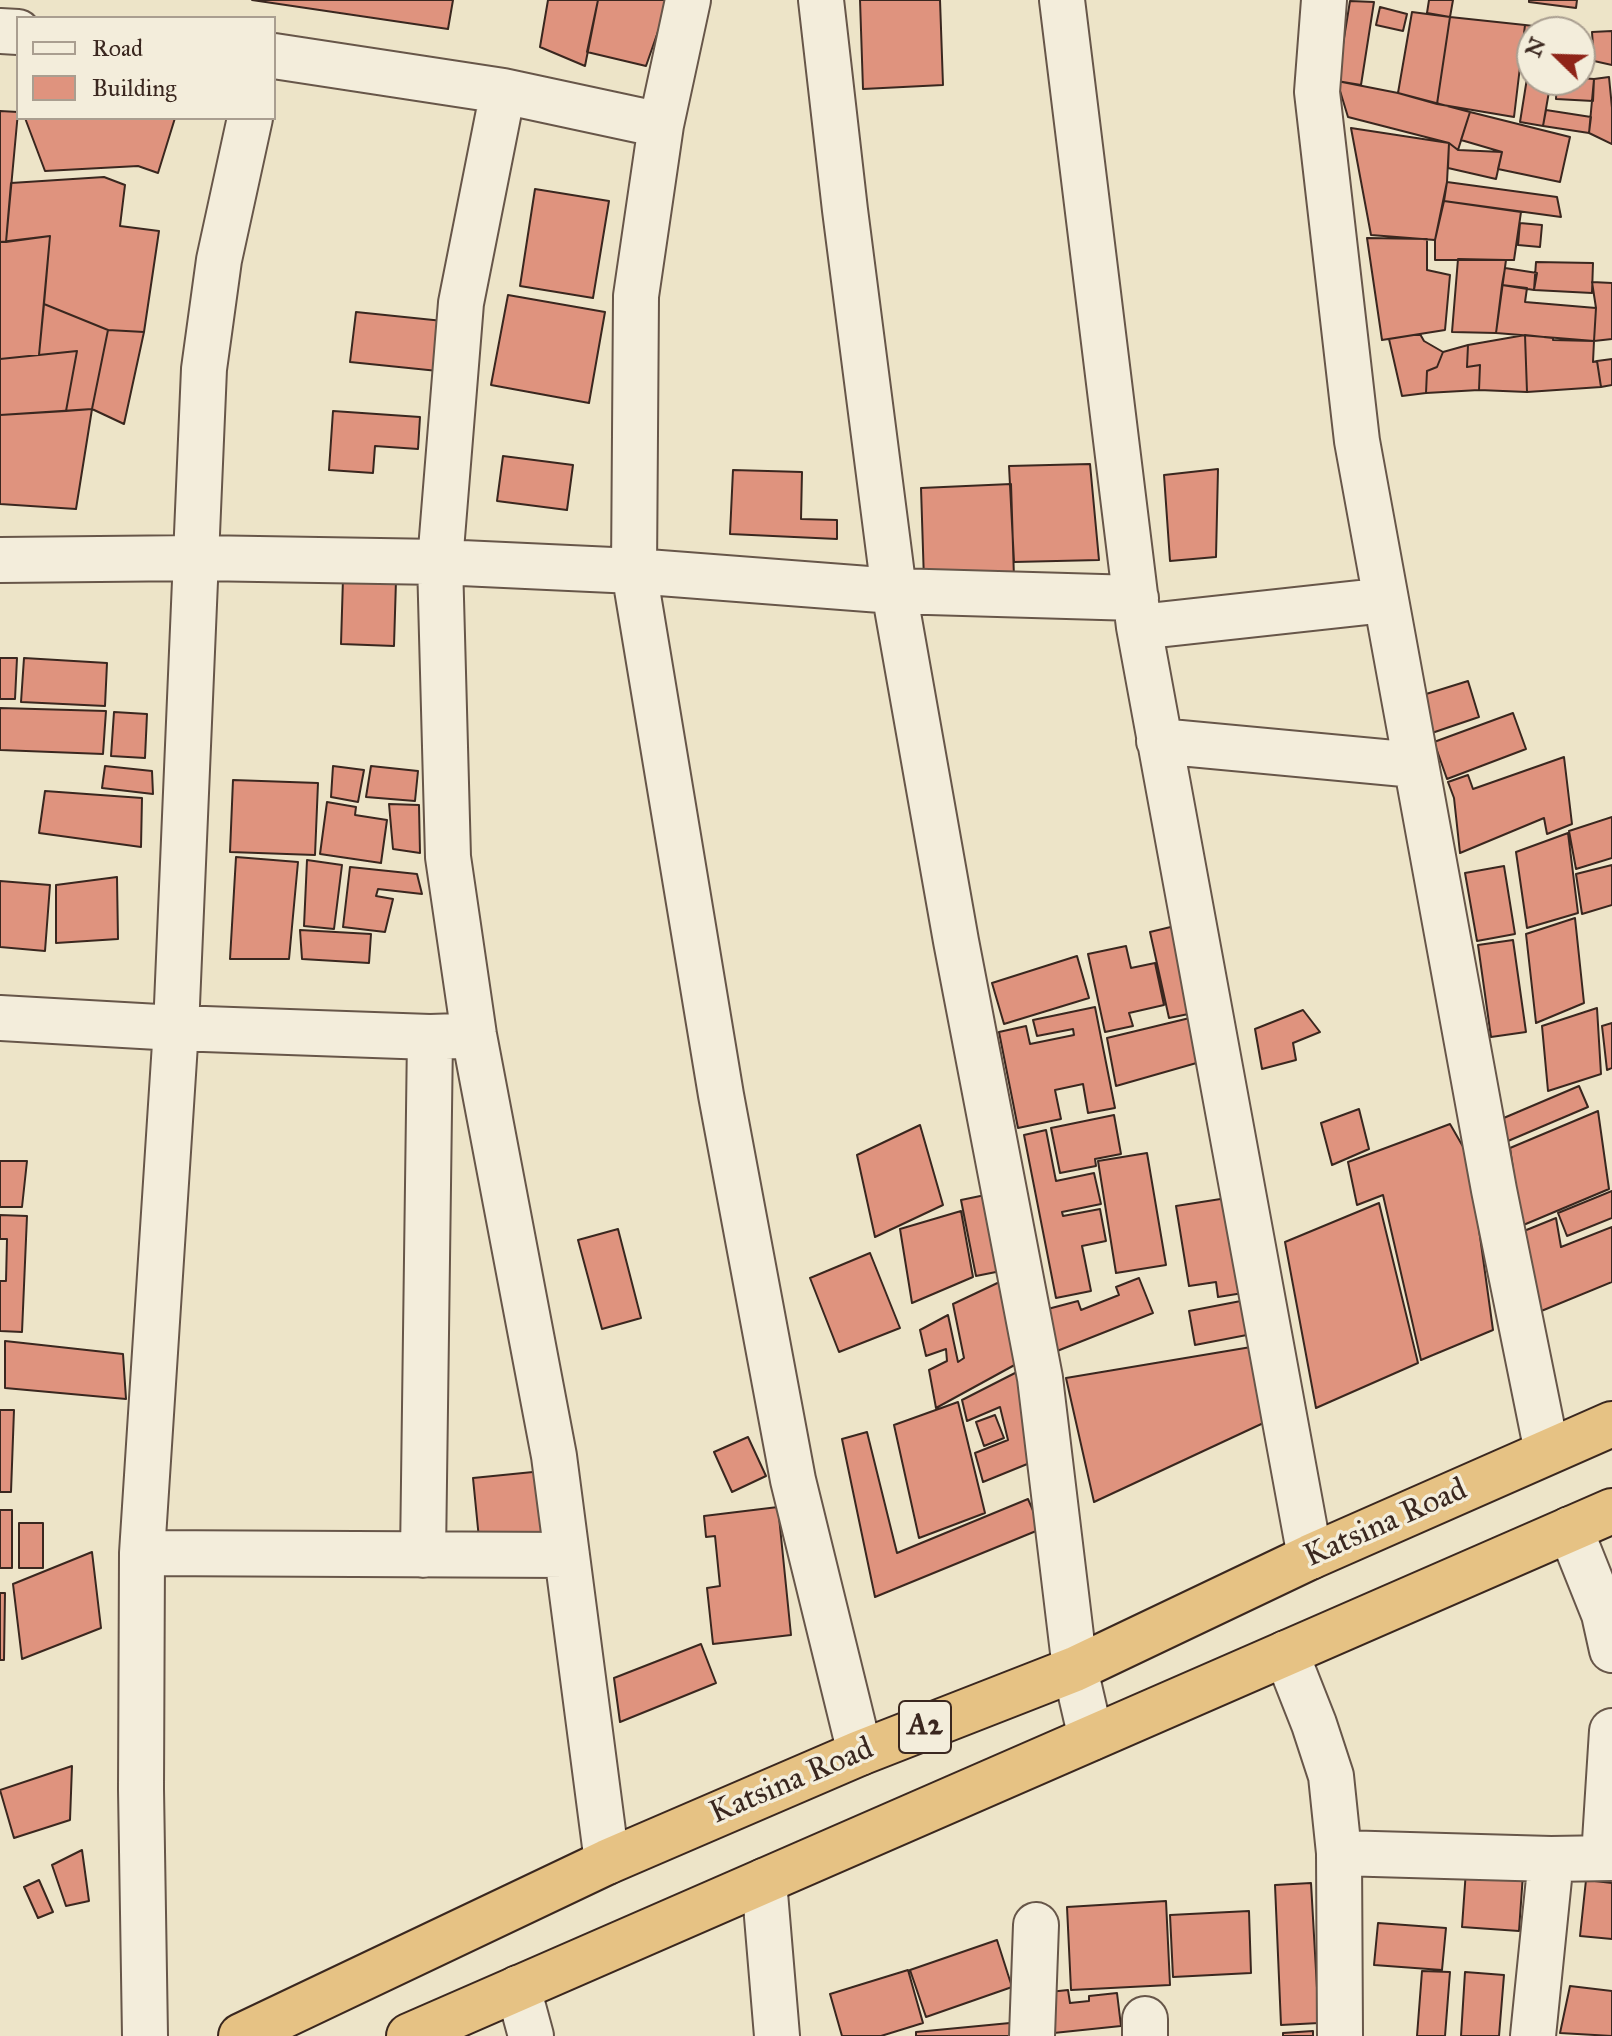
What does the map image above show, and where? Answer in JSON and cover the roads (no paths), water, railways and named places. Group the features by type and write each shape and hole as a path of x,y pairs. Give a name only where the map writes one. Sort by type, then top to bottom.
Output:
{"highway":[{"name":"Katsina Road","path":"241,2036 607,1862 860,1753 1075,1669 1310,1557 1612,1424"},
{"name":"A2","path":"409,2036 1612,1511"}],"street":[{"path":"688,0 661,125 636,296 634,571 721,1095 793,1480 860,1753"},
{"path":"821,0 894,591 956,941 1040,1378 1075,1669 1091,1738"},
{"path":"1062,0 1138,612 1159,741 1310,1557"},
{"path":"1324,0 1317,92 1357,441 1494,1190 1547,1452"},
{"path":"276,56 503,91 661,125"},
{"path":"503,91 461,303 440,562 448,857 474,1035 554,1456 607,1862"},
{"path":"145,2036 141,1789 142,1553 176,1028 204,369 219,260 250,120"},
{"path":"0,560 198,558 440,562 634,571 1138,612 1386,600"},
{"path":"1159,741 1415,765"},
{"path":"0,1018 176,1028 430,1037 474,1035"},
{"path":"423,1555 430,1037"},
{"path":"1570,1529 1604,1614 1612,1650"},
{"path":"142,1553 567,1555"},
{"path":"1286,1653 1331,1776 1339,1853 1340,2036"},
{"path":"1339,1853 1608,1858 1612,1731"},
{"path":"1533,2036 1551,1859"},
{"path":"764,1881 777,2036"},
{"path":"1032,2036 1036,1925"},
{"path":"518,1988 531,2036"}]}
